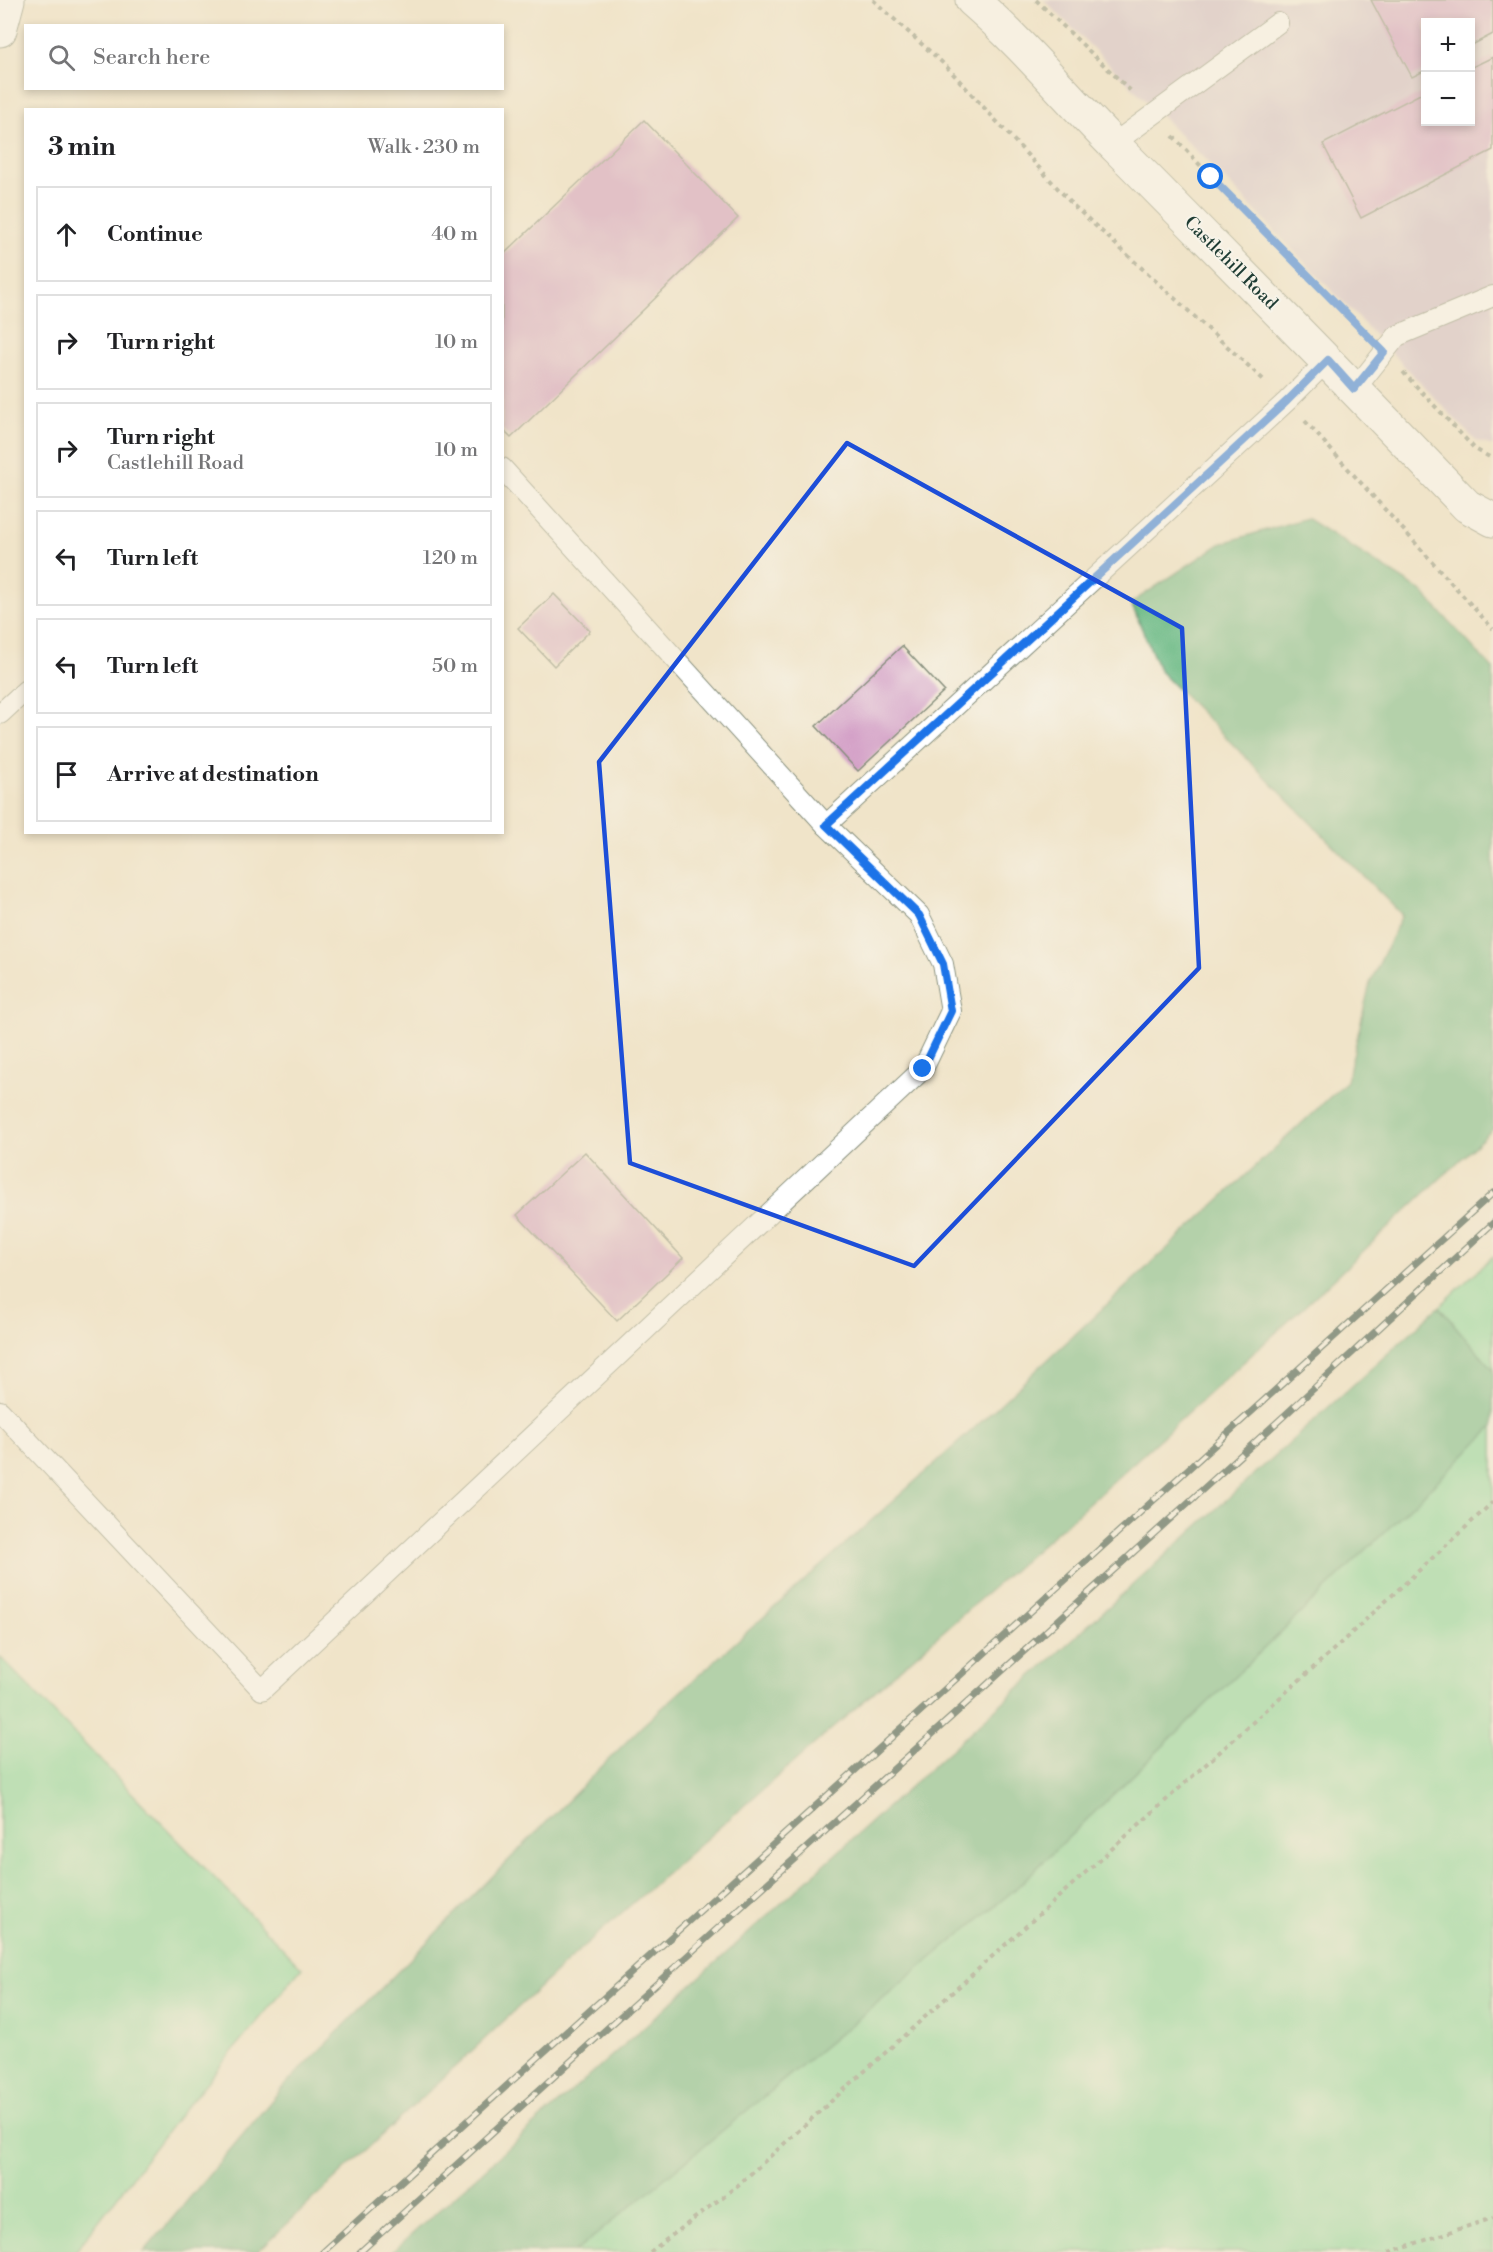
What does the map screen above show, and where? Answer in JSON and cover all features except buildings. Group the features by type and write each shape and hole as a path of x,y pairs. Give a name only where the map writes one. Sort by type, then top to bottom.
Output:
{"main road":[{"path":"0,30 8,0"},
{"name":"Castlehill Road","path":"972,0 1008,31 1113,144 1328,360 1467,506 1493,520"}],"lane":[{"path":"1113,144 1278,23"},
{"path":"1354,389 1396,336 1493,296"},
{"path":"826,825 1287,401 1328,360"},
{"path":"0,1411 262,1690 923,1069 951,1011 943,964 919,915 826,825 504,470"},
{"path":"0,714 24,692"}],"path":[{"path":"873,0 946,66 1074,206 1287,401 1360,479 1493,629"},
{"path":"1036,0 1154,114 1211,177 1384,352 1475,449 1493,459"},
{"path":"650,2252 737,2186 1324,1658 1493,1502"},
{"path":"1389,2252 1493,2218"}],"highlighted area":[{"path":"847,443 1182,628 1199,968 914,1266 630,1163 599,762"}],"shaded area":[{"path":"1044,0 1493,0 1493,446 1476,441 1222,176"}],"green space":[{"path":"1306,518 1421,591 1493,669 1493,1129 1307,1304 1084,1508 585,1945 257,2252 144,2252 282,2088 642,1726 970,1432 1347,1081 1370,983 1402,915 1160,671 1131,603 1220,544"},
{"path":"1493,1256 1493,1370 1439,1307"},
{"path":"1439,1307 1493,1370 1493,1427 1014,1890 575,2252 392,2252 721,1958"},
{"path":"1493,1427 1493,2252 575,2252 1014,1890"},
{"path":"0,1657 302,1968 180,2114 75,2252 0,2252"}],"railway":[{"path":"323,2252 1493,1193"},
{"path":"360,2252 1285,1415 1493,1223"}],"route":[{"path":"923,1069 951,1011 943,964 919,915 826,825 1287,401 1328,360 1354,389 1384,352 1211,177"}]}
